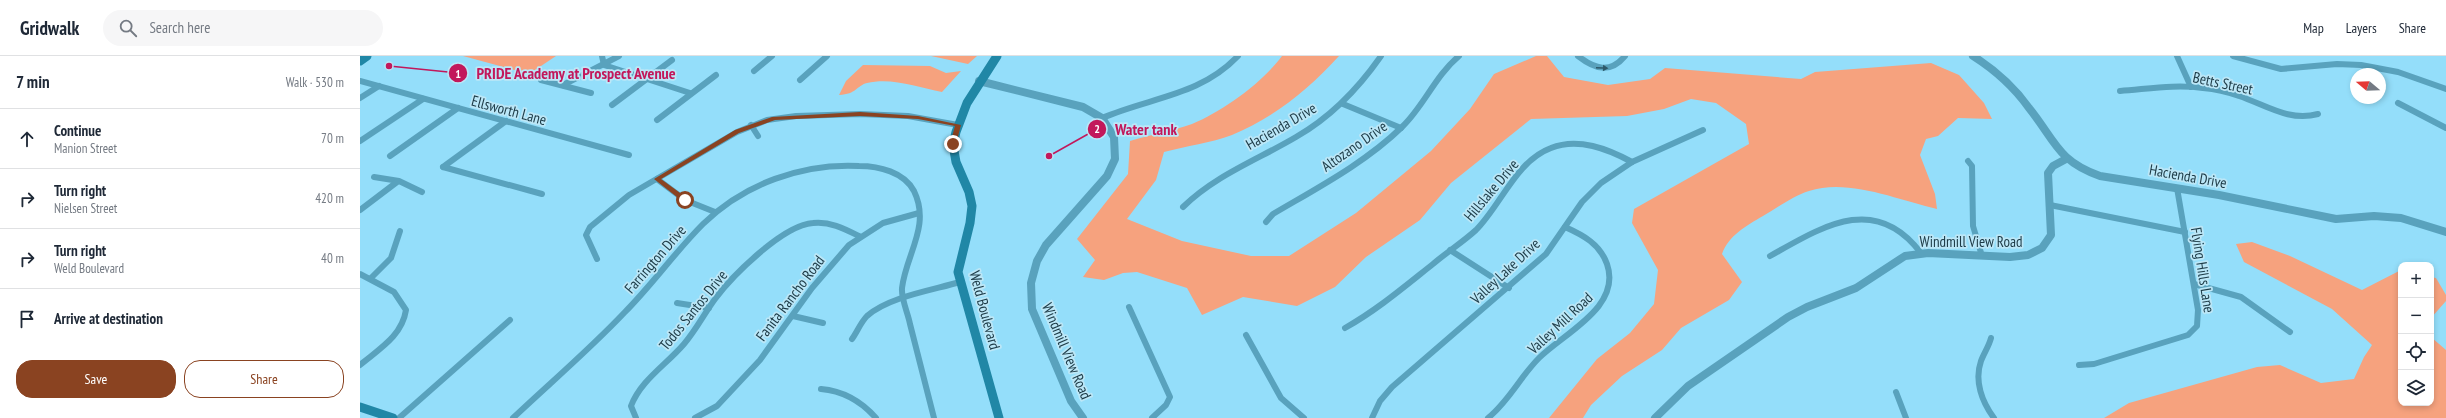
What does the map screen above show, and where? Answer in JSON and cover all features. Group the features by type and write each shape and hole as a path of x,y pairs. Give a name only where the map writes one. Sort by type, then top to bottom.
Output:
{"main road":[{"path":"360,61 367,56"},
{"name":"Weld Boulevard","path":"997,56 979,81 958,125 953,153 968,185 972,205 969,230 960,254 958,272 1000,418"},
{"path":"360,407 387,417"}],"street":[{"path":"602,56 604,65"},
{"path":"563,85 583,72 604,65 619,56"},
{"path":"754,71 772,56"},
{"path":"800,80 827,56"},
{"path":"979,81 1076,105 1102,118 1123,108 1188,91 1219,74 1238,56"},
{"name":"Hacienda Drive","path":"1183,207 1193,196 1222,175 1296,137 1343,104 1382,56"},
{"name":"Altozano Drive","path":"1266,222 1273,214 1368,155 1401,128 1422,105 1450,63 1459,56"},
{"path":"1578,56 1588,64 1606,69 1620,64 1625,56"},
{"name":"Hacienda Drive","path":"1973,56 1986,65 2025,102 2042,124 2058,152 2082,169 2100,176 2177,188 2336,219 2374,216 2401,218 2446,232"},
{"path":"2177,56 2178,62 2191,87"},
{"path":"2233,56 2281,69 2337,64 2361,65 2388,69 2446,89"},
{"path":"612,105 672,60"},
{"path":"604,65 645,80 690,93"},
{"path":"657,120 690,93 716,75"},
{"path":"541,80 591,92"},
{"name":"Ellsworth Lane","path":"360,81 628,155"},
{"path":"360,98 379,86"},
{"name":"Betts Street","path":"2120,91 2179,86 2191,87 2239,96 2289,116 2307,117 2318,114"},
{"path":"360,141 423,99"},
{"path":"2398,102 2446,128"},
{"path":"1343,104 1401,128"},
{"path":"390,156 458,108"},
{"path":"596,259 586,235 587,230 629,195 751,125 789,116 860,114 908,116 958,125"},
{"name":"Windmill View Road","path":"1083,418 1071,401 1032,309 1030,290 1034,268 1046,245 1103,182 1113,165 1115,142 1112,132 1102,118"},
{"path":"506,121 443,167 542,194"},
{"path":"751,125 758,136"},
{"name":"Valley Lake Drive","path":"1372,418 1380,401 1392,387 1509,288 1546,254 1594,189 1632,162 1703,130"},
{"name":"Hillslake Drive","path":"1345,328 1369,316 1481,224 1521,173 1546,150 1568,145 1592,145 1610,150 1632,162"},
{"name":"Windmill View Road","path":"1655,418 1673,397 1798,311 1854,289 1894,261 1921,253 2018,257 2040,250 2047,243 2051,235 2049,171 2053,166 2066,159"},
{"path":"1968,161 1972,166 1973,226 1982,256"},
{"name":"Farrington Drive","path":"512,418 635,302 715,212 741,195 780,178 819,168 855,165 879,168 902,178 915,194 921,234 903,278 902,291 934,418"},
{"path":"374,177 384,177 417,188 422,192"},
{"path":"657,179 685,200 715,212"},
{"path":"360,210 397,182"},
{"name":"Flying Hills Lane","path":"2079,364 2094,364 2188,335 2197,326 2198,320 2194,284 2177,188"},
{"path":"2050,205 2185,232"},
{"name":"Fanita Rancho Road","path":"695,418 708,413 717,406 760,360 831,265 859,236 887,222 919,213"},
{"path":"1770,256 1834,222 1857,218 1877,221 1895,228 1910,239 1921,253"},
{"name":"Todos Santos Drive","path":"636,418 631,410 635,396 683,346 718,295 775,239 789,229 806,223 823,222 833,224 859,236"},
{"name":"Valley Mill Road","path":"1488,418 1507,401 1535,362 1557,340 1594,310 1607,294 1610,277 1604,256 1592,242 1565,227"},
{"path":"370,278 388,263 394,254 400,231"},
{"path":"1450,250 1509,288"},
{"path":"360,274 394,292 406,310 406,316 402,325 389,341 360,365"},
{"path":"852,339 868,315 891,303 960,282"},
{"path":"2194,284 2241,297 2290,332"},
{"path":"677,303 709,308"},
{"path":"1129,307 1170,397 1166,405 1152,418"},
{"path":"793,316 823,323"},
{"path":"399,418 510,320"},
{"path":"1246,335 1281,398 1304,418"},
{"path":"1991,338 1980,363 1978,376 1982,396 1994,418"},
{"path":"821,389 847,394 862,404 876,418"},
{"path":"1896,392 1906,418"}],"shaded area":[{"path":"463,56 556,56 529,74"},
{"path":"931,56 977,56 968,64"},
{"path":"1282,56 1339,56 1290,102 1248,128 1224,138 1164,152 1156,180 1127,219 1182,241 1251,256 1289,256 1356,213 1431,151 1470,109 1494,74 1536,56 1547,56 1564,77 1608,85 1650,79 1665,68 1801,79 1815,72 1931,63 1959,75 1984,103 1992,119 1958,118 1938,136 1926,139 1920,155 1935,194 1937,209 1873,192 1840,187 1824,188 1809,191 1797,196 1744,227 1729,241 1722,254 1742,282 1729,300 1681,328 1662,350 1622,376 1591,405 1583,418 1549,418 1597,359 1630,333 1654,304 1658,270 1632,223 1634,209 1749,144 1746,124 1716,103 1691,99 1664,109 1627,116 1531,119 1451,183 1420,220 1366,257 1335,287 1297,306 1243,297 1202,315 1187,288 1137,272 1123,273 1104,280 1083,277 1095,260 1077,239 1128,174 1130,141 1192,124 1216,112 1253,86"},
{"path":"863,65 930,66 946,73 961,71 942,92 904,83 876,81 863,84 853,92 839,95 846,81"},
{"path":"2252,242 2290,256 2362,290 2398,272 2398,406 2434,406 2434,340 2446,350 2446,418 2104,418 2129,403 2257,367 2280,365 2321,383 2354,379 2364,357 2372,345 2332,309 2244,262 2236,244"},
{"path":"2434,278 2436,278 2446,295 2446,301 2434,315"}],"place":[{"name":"PRIDE Academy at Prospect Avenue","path":"389,66"},
{"name":"Water tank","path":"1049,156"}],"route":[{"path":"685,200 657,179 744,128 774,118 789,116 860,114 918,117 958,125 953,144"}]}
